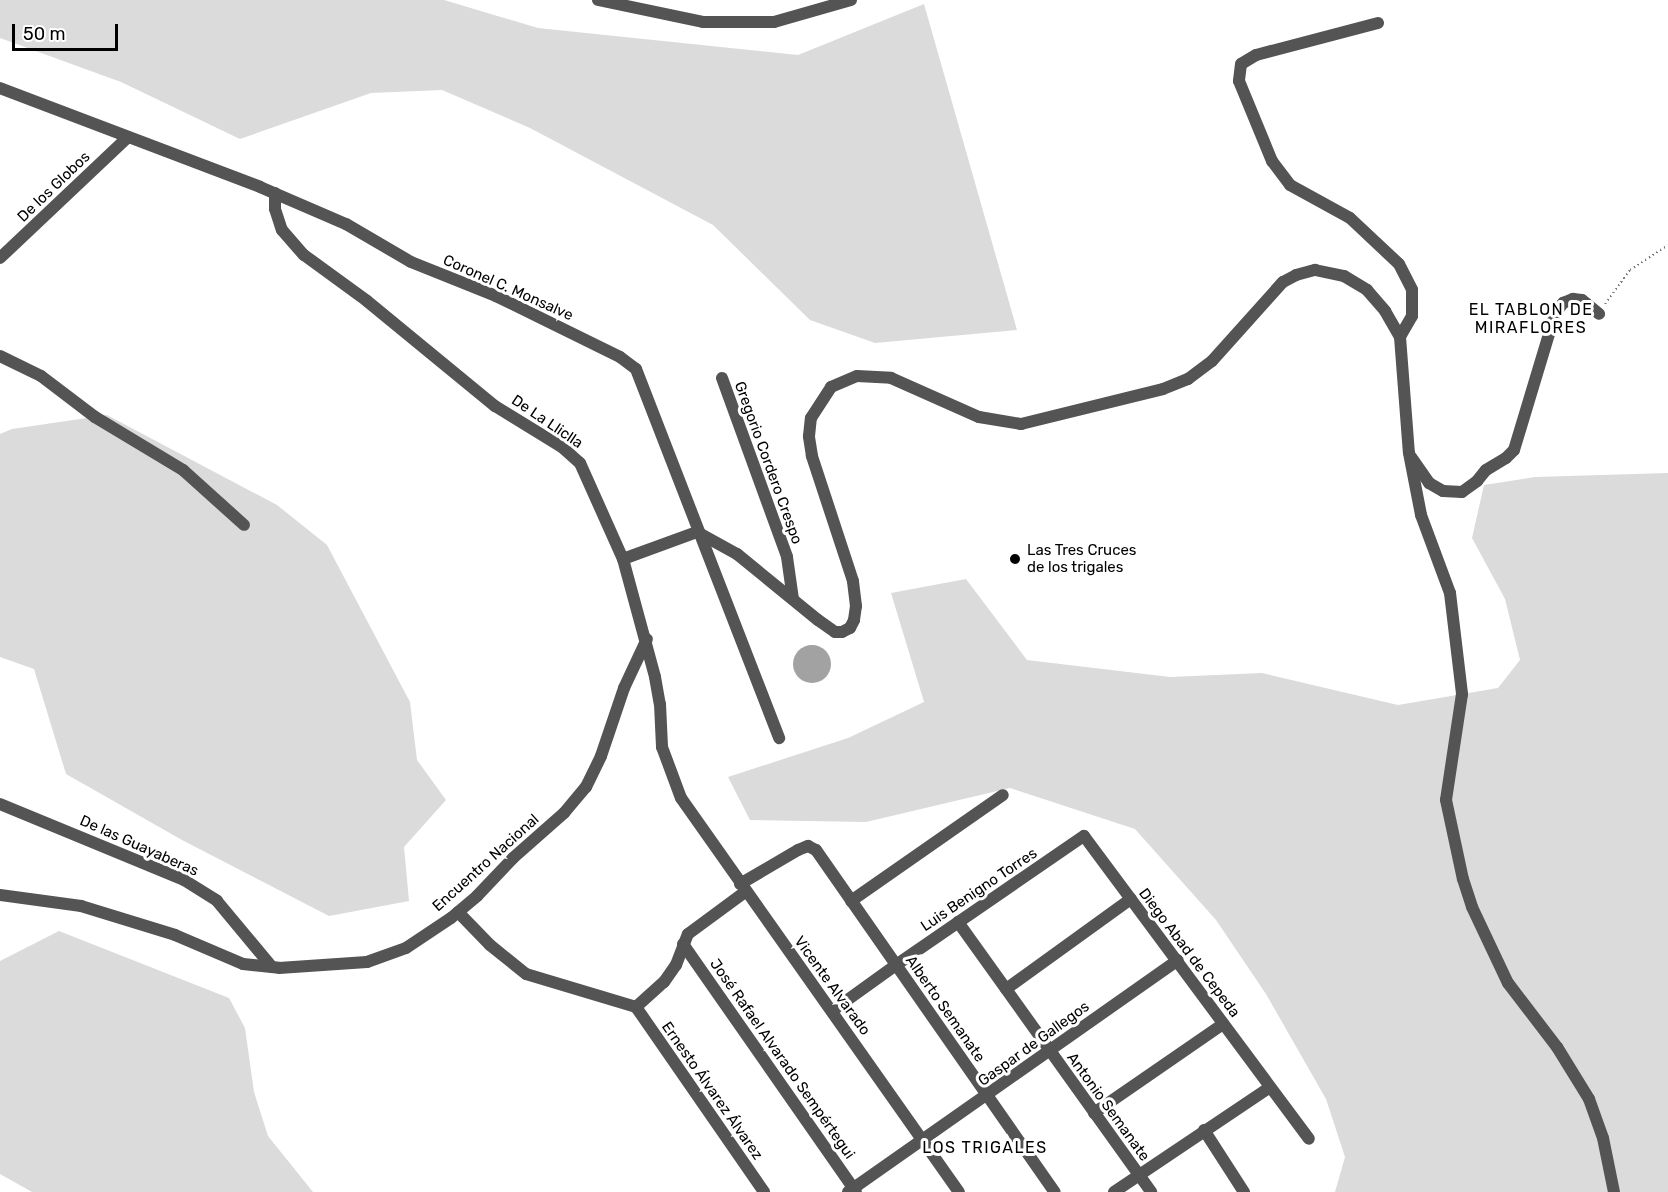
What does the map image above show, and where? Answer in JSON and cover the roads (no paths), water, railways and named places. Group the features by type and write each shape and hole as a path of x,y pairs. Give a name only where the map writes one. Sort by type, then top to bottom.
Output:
{"street":[{"path":"598,0 703,22 774,22 851,0"},
{"path":"1378,23 1256,55 1241,64 1239,81 1272,161 1290,185 1350,218 1399,264 1412,290 1412,316 1400,337"},
{"name":"Coronel C. Monsalve","path":"0,88 275,194 346,224 411,262 496,296 620,357 636,369 779,738"},
{"name":"De los Globos","path":"0,258 128,137"},
{"name":"De La Lliclla","path":"275,194 275,209 282,230 304,255 367,302 495,406 562,447 580,463 623,559 647,639 660,704 662,747 681,798"},
{"path":"623,559 698,532 761,572 835,632 850,628 856,606 853,581 812,456 809,436 811,418 831,387 856,376 891,378 979,417 1021,424 1163,389 1188,379 1212,361 1283,282 1315,270 1344,276 1367,290 1385,310 1400,337 1409,453 1421,515 1452,604 1462,694 1446,800 1462,879 1472,907 1508,983 1557,1047 1589,1099 1603,1138 1614,1192"},
{"path":"1409,453 1429,483 1443,491 1462,492 1477,481 1486,470 1506,458 1514,450 1555,314 1563,303 1573,299 1582,300 1599,314"},
{"path":"0,356 41,376 95,417 183,470 244,525"},
{"name":"Gregorio Cordero Crespo","path":"722,378 787,557 793,599"},
{"name":"Gregorio Cordero Crespo","path":"761,572 779,569 787,557"},
{"name":"Encuentro Nacional","path":"0,895 81,906 175,934 243,964 272,967 367,962 406,948 458,912 564,813 586,787 601,756 624,688 647,639"},
{"path":"851,901 1003,795"},
{"name":"Vicente Alvarado","path":"681,798 742,888 959,1192"},
{"name":"De las Guayaberas","path":"0,804 184,880 217,901 272,967"},
{"name":"Diego Abad de Cepeda","path":"1084,836 1309,1139"},
{"name":"Luis Benigno Torres","path":"832,1011 957,922 1084,836"},
{"name":"Alberto Semanate","path":"742,888 807,846 816,850 986,1097 1055,1192"},
{"path":"458,912 490,945 526,974 636,1007 664,982 676,965 688,934 742,888"},
{"path":"1006,989 1131,899"},
{"name":"Antonio Semanate","path":"957,922 1151,1192"},
{"name":"José Rafael Alvarado Sempértegui","path":"683,944 852,1191"},
{"name":"Gaspar de Gallegos","path":"852,1191 1178,960"},
{"name":"Ernesto Álvarez Álvarez","path":"636,1007 764,1192"},
{"path":"1094,1113 1223,1024"},
{"path":"1114,1192 1270,1087"},
{"path":"1204,1130 1244,1192"}],"place":[{"name":"Las Tres Cruces de los trigales","path":"1015,559"}],"district":[{"name":"EL TABLON DE MIRAFLORES","path":"1531,319"},
{"name":"LOS TRIGALES","path":"985,1148"}]}
